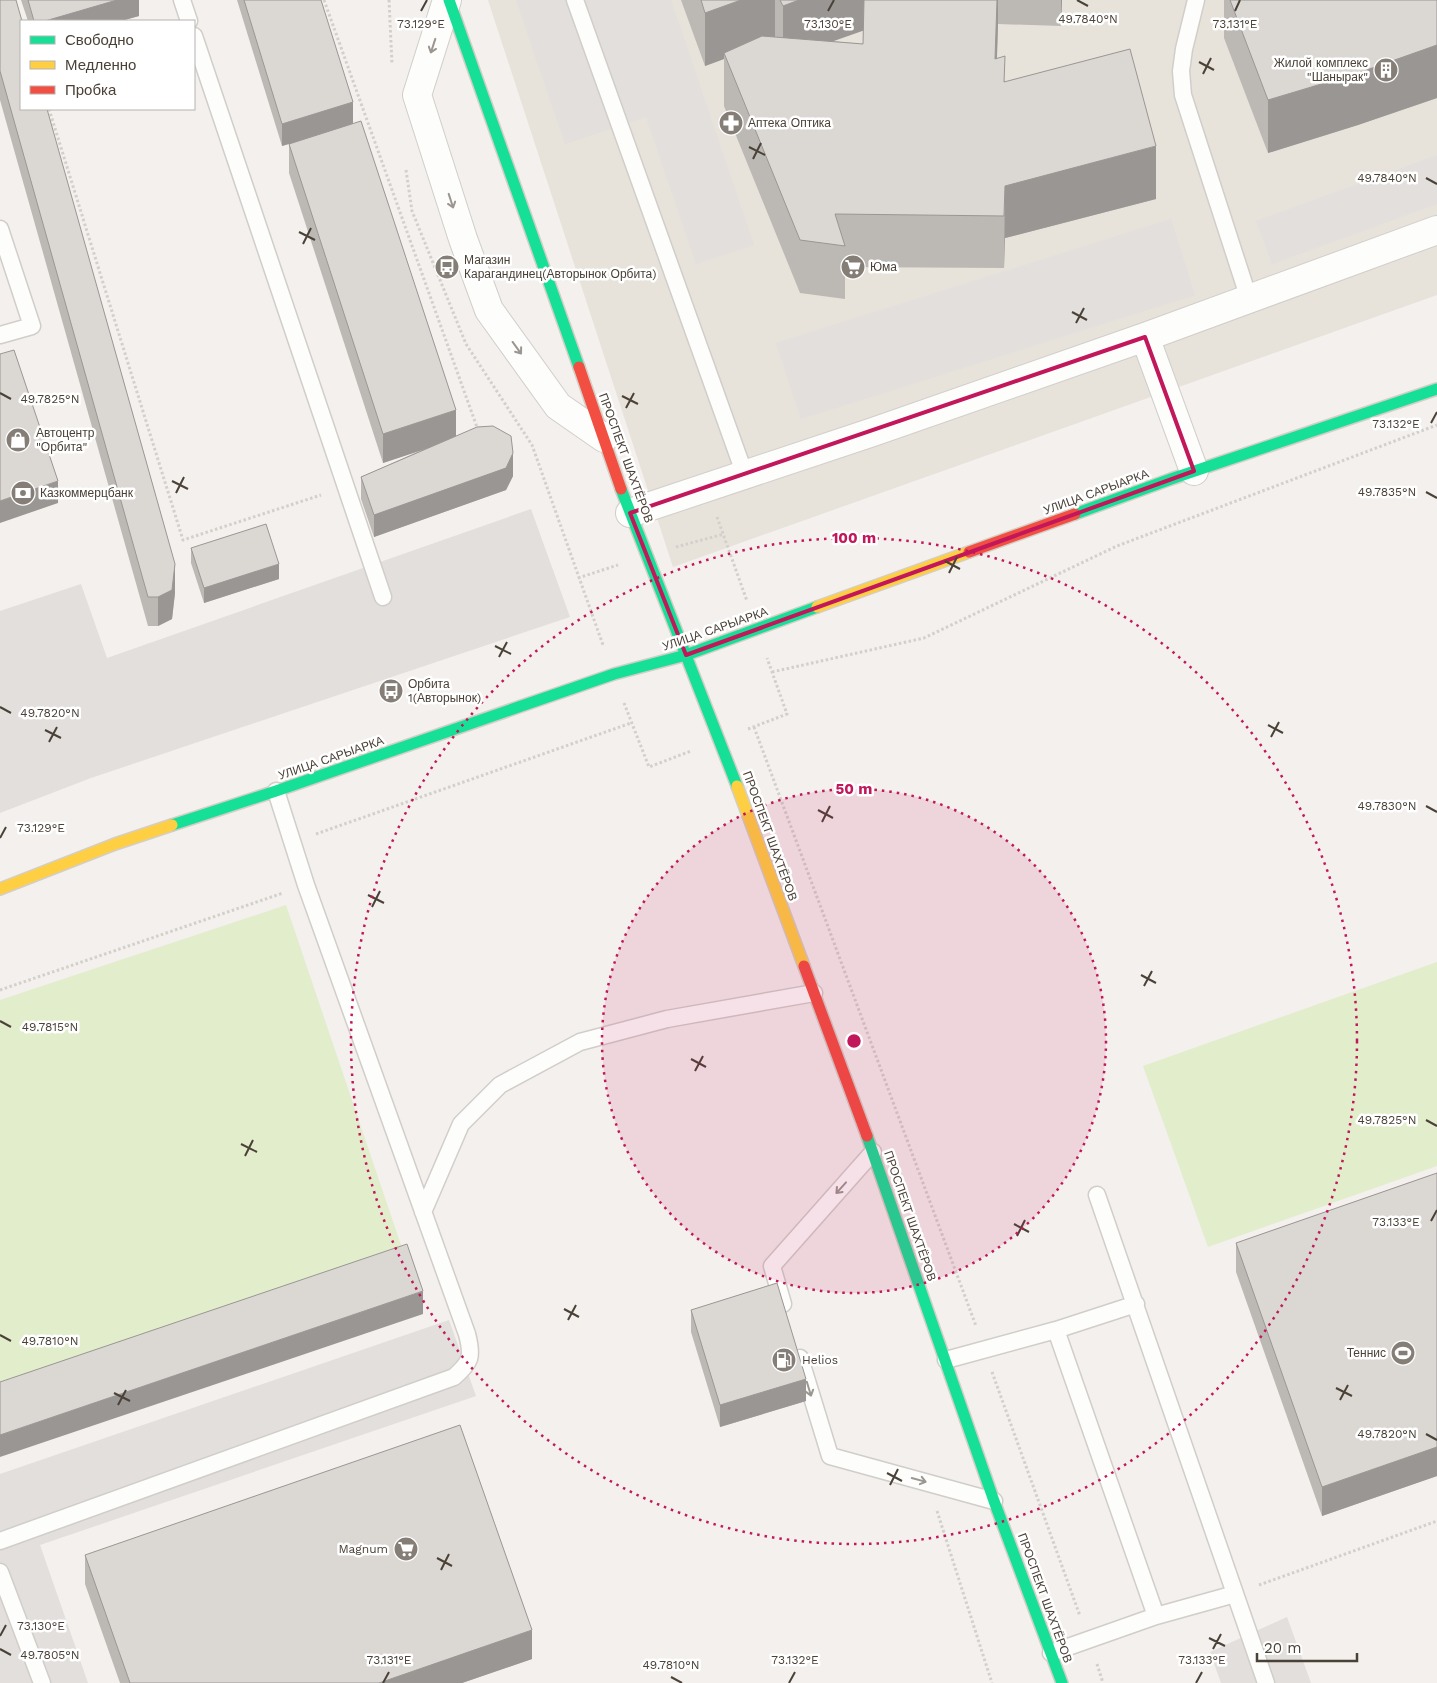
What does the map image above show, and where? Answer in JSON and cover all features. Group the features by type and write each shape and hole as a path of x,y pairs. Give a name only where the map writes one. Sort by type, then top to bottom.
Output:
{"main road":[{"name":"ПРОСПЕКТ ШАХТЁРОВ","path":"448,0 630,513 720,740 874,1152 994,1501 1062,1683"},
{"name":"УЛИЦА САРЫАРКА","path":"0,889 115,844 276,791 614,674 686,655 1194,471 1437,389"}],"street":[{"path":"448,0 417,95 466,248 489,310 558,406 604,438"},
{"path":"630,513 873,432 1145,337 1437,230"},
{"path":"1145,337 1194,471"}],"lane":[{"path":"182,0 189,20"},
{"path":"575,0 745,475"},
{"path":"1196,0 1184,49 1182,71 1183,94 1249,299"},
{"path":"195,39 383,597"},
{"path":"0,229 32,326 0,335"},
{"path":"0,1541 454,1377 466,1367 471,1350 306,885 276,791"},
{"path":"423,1212 462,1124 500,1085 580,1042 667,1019 814,993"},
{"path":"789,1323 772,1266 874,1152"},
{"path":"1097,1195 1266,1683"},
{"path":"946,1360 1056,1330 1136,1304"},
{"path":"1056,1330 1156,1616"},
{"path":"795,1342 830,1456 994,1501"},
{"path":"0,1572 42,1683"},
{"path":"1051,1653 1156,1616 1235,1594"}],"path":[{"path":"324,0 481,438"},
{"path":"389,0 392,69"},
{"path":"49,110 183,540 346,487"},
{"path":"405,164 412,211 466,344 532,445 566,537 578,578 648,767 787,714 707,488"},
{"path":"772,672 924,638 1117,546 1437,425"},
{"path":"292,842 632,723"},
{"path":"754,727 984,1350 1104,1683"},
{"path":"0,990 306,885"},
{"path":"928,1482 992,1683"},
{"path":"1235,1594 1437,1521"}],"highlighted area":[{"path":"1145,337 1194,471 686,655 630,513"}],"shaded area":[{"path":"488,0 1437,0 1437,295 673,567"},
{"path":"516,0 671,0 754,245 696,264 646,117 565,144"},
{"path":"1437,155 1437,204 1272,264 1256,221"},
{"path":"1171,219 1195,295 801,419 776,343"},
{"path":"531,509 570,617 91,778 0,813 0,611 81,584 107,658"},
{"path":"449,1320 476,1396 40,1545 88,1683 0,1683 0,1474"},
{"path":"1287,1617 1311,1683 1221,1683 1210,1652"}],"green space":[{"path":"286,905 403,1251 0,1385 0,1000"},
{"path":"1437,962 1437,1166 1208,1247 1143,1066"}],"building":[{"path":"0,0 16,0 22,20 20,20 20,110 47,110 175,564 172,590 158,597 148,597 0,71"},
{"path":"28,0 117,0 48,20 34,20"},
{"path":"244,0 321,0 353,102 282,124"},
{"path":"701,0 741,0 705,13"},
{"path":"780,0 799,0 783,6"},
{"name":"Юма","path":"864,0 997,0 995,59 1005,56 1004,82 1130,49 1156,146 1005,186 1004,216 835,214 845,246 800,240 724,53 762,36 863,44"},
{"path":"1230,0 1437,0 1437,45 1358,73 1268,100"},
{"path":"361,121 456,410 383,434 289,144"},
{"name":"Автоцентр \"Орбита\"","path":"14,350 58,481 0,501 0,354"},
{"path":"493,426 511,436 513,453 506,468 374,515 361,477 477,427"},
{"path":"266,524 279,564 204,588 191,548"},
{"path":"1437,1173 1437,1447 1322,1487 1236,1243"},
{"path":"407,1244 423,1291 0,1435 0,1382"},
{"path":"777,1283 806,1379 720,1405 691,1310"},
{"path":"460,1425 532,1630 379,1683 130,1683 85,1555"}],"traffic: fast":[{"path":"449,0 579,367"},
{"path":"1075,514 1171,479 1437,389"},
{"path":"621,489 737,786"},
{"path":"172,825 614,674 686,655 817,607"},
{"path":"867,1136 994,1501 1062,1683"}],"traffic: slow":[{"path":"817,607 969,552"},
{"path":"737,786 804,966"},
{"path":"0,889 115,844 172,825"}],"traffic: jam":[{"path":"579,367 621,489"},
{"path":"969,552 1075,514"},
{"path":"804,966 867,1136"}],"place":[{"name":"Жилой комплекс \"Шанырак\"","path":"1386,70"},
{"name":"Аптека Оптика","path":"731,123"},
{"name":"Магазин Карагандинец(Авторынок Орбита)","path":"447,267"},
{"name":"Юма","path":"853,267"},
{"name":"Автоцентр \"Орбита\"","path":"18,440"},
{"name":"Казкоммерцбанк","path":"23,493"},
{"name":"Орбита 1(Авторынок)","path":"391,691"},
{"name":"Теннис","path":"1403,1353"},
{"name":"Helios","path":"784,1360"},
{"name":"Magnum","path":"406,1549"}]}
